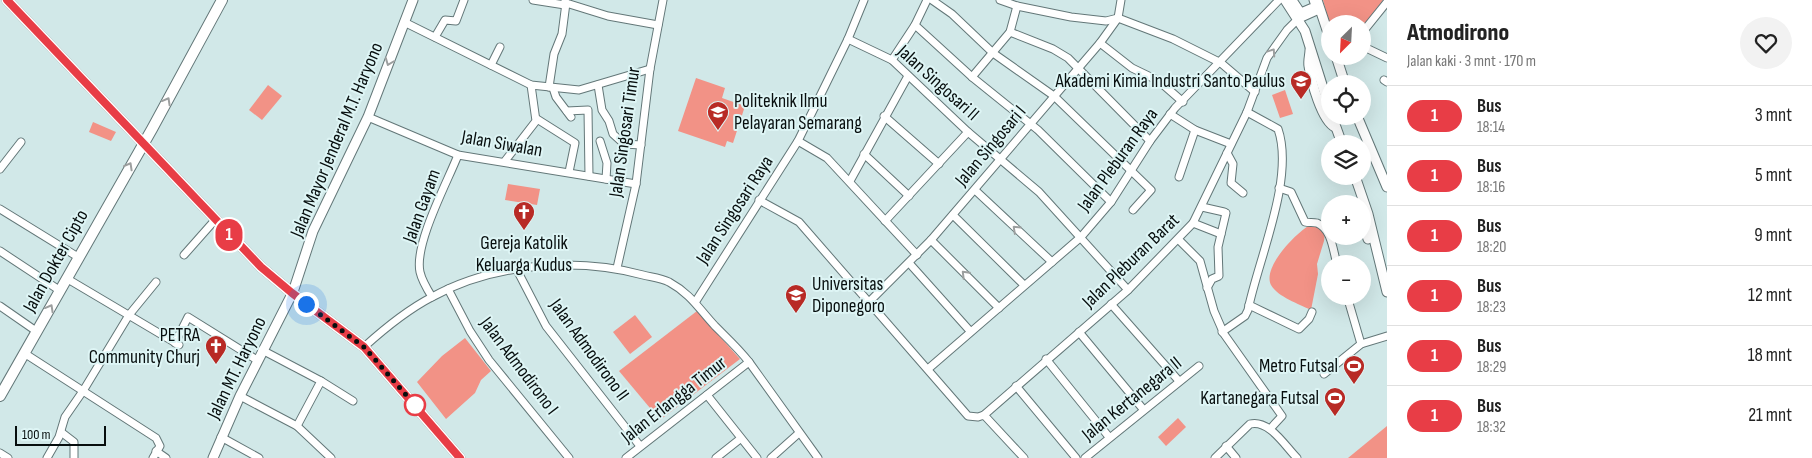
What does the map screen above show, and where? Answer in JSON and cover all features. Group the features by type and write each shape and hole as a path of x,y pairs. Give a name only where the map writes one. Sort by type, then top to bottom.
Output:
{"highway":[{"name":"Jalan Dokter Cipto","path":"0,396 142,143 152,129 222,0"}],"main road":[{"path":"7,0 261,267 292,293 363,346 460,458"},
{"name":"Jalan Mayor Jenderal M.T. Haryono","path":"292,293 314,231 368,117 413,0"},
{"path":"1285,0 1299,18 1311,45 1321,79"},
{"path":"1299,18 1318,4"},
{"path":"1311,45 1309,66 1329,124 1335,127 1338,135"},
{"path":"1361,125 1384,172 1387,187"},
{"path":"1335,127 1335,135"},
{"path":"1358,185 1368,214 1387,292"},
{"path":"1370,245 1387,301"},
{"name":"Jalan MT. Haryono","path":"213,458 257,360 292,293"}],"street":[{"path":"435,37 444,20 456,21 464,0"},
{"path":"533,0 590,5 608,16 658,25"},
{"name":"Jalan Singosari Timur","path":"617,268 636,184 650,69 663,0"},
{"name":"Jalan Singosari Raya","path":"696,301 798,141 848,39 864,0"},
{"path":"892,60 915,25 927,0"},
{"path":"932,0 952,14 994,53 1054,96 1151,190 1133,210"},
{"path":"1000,0 1017,6 1098,20 1111,21 1118,18 1172,39 1221,63 1255,92"},
{"name":"Jalan Singosari I","path":"869,302 910,264 1080,67 1118,18 1121,0"},
{"name":"Jalan Pleburan Raya","path":"928,369 1081,237 1111,202 1150,141 1170,114 1221,63 1279,0"},
{"path":"1293,0 1301,12 1315,6 1313,0"},
{"path":"1371,24 1384,11 1387,2"},
{"path":"565,3 562,34 554,54 551,87 569,114 588,110 589,176"},
{"path":"972,77 1010,32 1017,6"},
{"name":"Jalan Pleburan Barat","path":"984,415 1046,359 1128,290 1194,223 1247,112 1267,58 1287,30 1299,18"},
{"path":"404,22 531,85 579,90 650,69"},
{"path":"915,25 932,38 972,77 1031,124 1111,202"},
{"path":"1010,32 1053,48 1080,67 1150,141"},
{"name":"Jalan Singosari II","path":"848,39 892,60 968,132 1039,192 1128,290"},
{"path":"1100,43 1132,68 1159,82 1183,102"},
{"path":"491,65 500,47"},
{"path":"1371,50 1387,58"},
{"path":"850,181 884,116 908,76"},
{"path":"505,161 537,119 531,85"},
{"path":"598,85 602,110 609,120 612,134 624,144 641,145"},
{"path":"1222,332 1245,316 1249,305 1279,188 1283,159 1277,128 1247,112"},
{"path":"1170,114 1195,130 1231,144"},
{"path":"884,116 939,164"},
{"name":"Jalan Siwalan","path":"368,117 458,155 505,161 636,184"},
{"path":"537,119 575,143 569,172"},
{"path":"1179,177 1195,130"},
{"path":"886,221 968,132"},
{"path":"600,141 607,163 606,178"},
{"path":"798,141 827,158 917,255"},
{"path":"0,169 21,142"},
{"path":"1227,153 1233,164 1231,184 1243,193"},
{"path":"864,154 909,196"},
{"name":"Jalan Gayam","path":"432,297 423,281 420,260 428,226 458,155"},
{"path":"1279,188 1291,192 1305,222 1321,226"},
{"path":"974,190 1052,262"},
{"path":"759,200 799,222 968,416 978,418 984,415 1024,458"},
{"path":"1202,207 1225,213 1217,264 1219,276 1212,279 1207,288"},
{"path":"1,212 78,257"},
{"path":"952,215 1024,285"},
{"path":"184,255 215,220"},
{"path":"1194,223 1221,234"},
{"path":"931,240 999,308"},
{"path":"1179,240 1200,262 1222,332 1282,416 1270,429"},
{"path":"0,251 60,290"},
{"path":"363,346 388,326 432,297 448,289 479,278 517,270 562,264 617,268 667,281 696,301"},
{"path":"910,264 970,331"},
{"name":"Jalan Admodirono II","path":"517,270 546,326 640,446"},
{"path":"66,278 177,344 188,317 257,360"},
{"path":"47,458 61,432 65,417 129,315 156,282"},
{"name":"Jalan Admodirono I","path":"448,289 470,331 489,360 569,458"},
{"name":"Jalan Erlangga Timur","path":"626,458 749,362 709,320 696,301"},
{"path":"1111,304 1180,381"},
{"path":"1249,305 1299,329 1309,319 1312,312"},
{"path":"1350,305 1361,344"},
{"path":"0,306 36,331"},
{"path":"1080,332 1143,410"},
{"path":"1324,374 1361,344 1387,336"},
{"path":"262,350 321,381 353,401"},
{"path":"24,353 156,438 160,443 155,455 166,458"},
{"path":"1046,359 1109,437"},
{"path":"749,362 818,458"},
{"name":"Jalan Kertanegara II","path":"1085,458 1199,366"},
{"path":"297,426 321,381"},
{"path":"1016,386 1076,458"},
{"path":"707,395 740,439 757,458"},
{"path":"240,396 297,426 331,458"},
{"path":"1215,458 1250,424 1256,423 1270,429 1297,458"},
{"path":"61,432 74,442 74,458"},
{"path":"771,458 799,433"},
{"path":"221,437 259,458"},
{"path":"716,458 740,439"},
{"path":"1226,446 1236,458"},
{"path":"0,454 8,458"}],"shaded area":[{"path":"1323,0 1383,0 1371,18 1371,15 1327,15"},
{"path":"696,78 725,88 722,98 745,106 733,143 727,141 725,147 678,131"},
{"path":"268,85 282,96 262,120 249,110"},
{"path":"1285,90 1293,114 1280,118 1272,95"},
{"path":"93,122 116,132 111,141 89,132"},
{"path":"508,184 540,189 537,205 505,200"},
{"path":"1310,225 1318,227 1321,230 1321,245 1323,245 1317,264 1318,274 1311,310 1279,293 1271,285 1270,278 1271,269 1282,251"},
{"path":"697,311 740,359 660,420 619,371"},
{"path":"635,315 652,337 630,354 613,332"},
{"path":"465,338 491,371 481,380 475,393 446,419 417,382 442,356"},
{"path":"1178,418 1186,427 1166,446 1158,437"},
{"path":"1387,426 1387,458 1348,458"}],"bus line":[{"name":"1","path":"7,0 261,267 292,293 364,347 460,458"}],"place":[{"name":"Akademi Kimia Industri Santo Paulus","path":"1301,100"},
{"name":"Politeknik Ilmu Pelayaran Semarang","path":"718,131"},
{"name":"Gereja Katolik Keluarga Kudus","path":"524,231"},
{"name":"Universitas Diponegoro","path":"796,314"},
{"name":"PETRA Community Churj","path":"216,365"},
{"name":"Metro Futsal","path":"1354,385"},
{"name":"Kartanegara Futsal","path":"1335,417"}],"route":[{"path":"306,304 364,347 415,405"}]}
